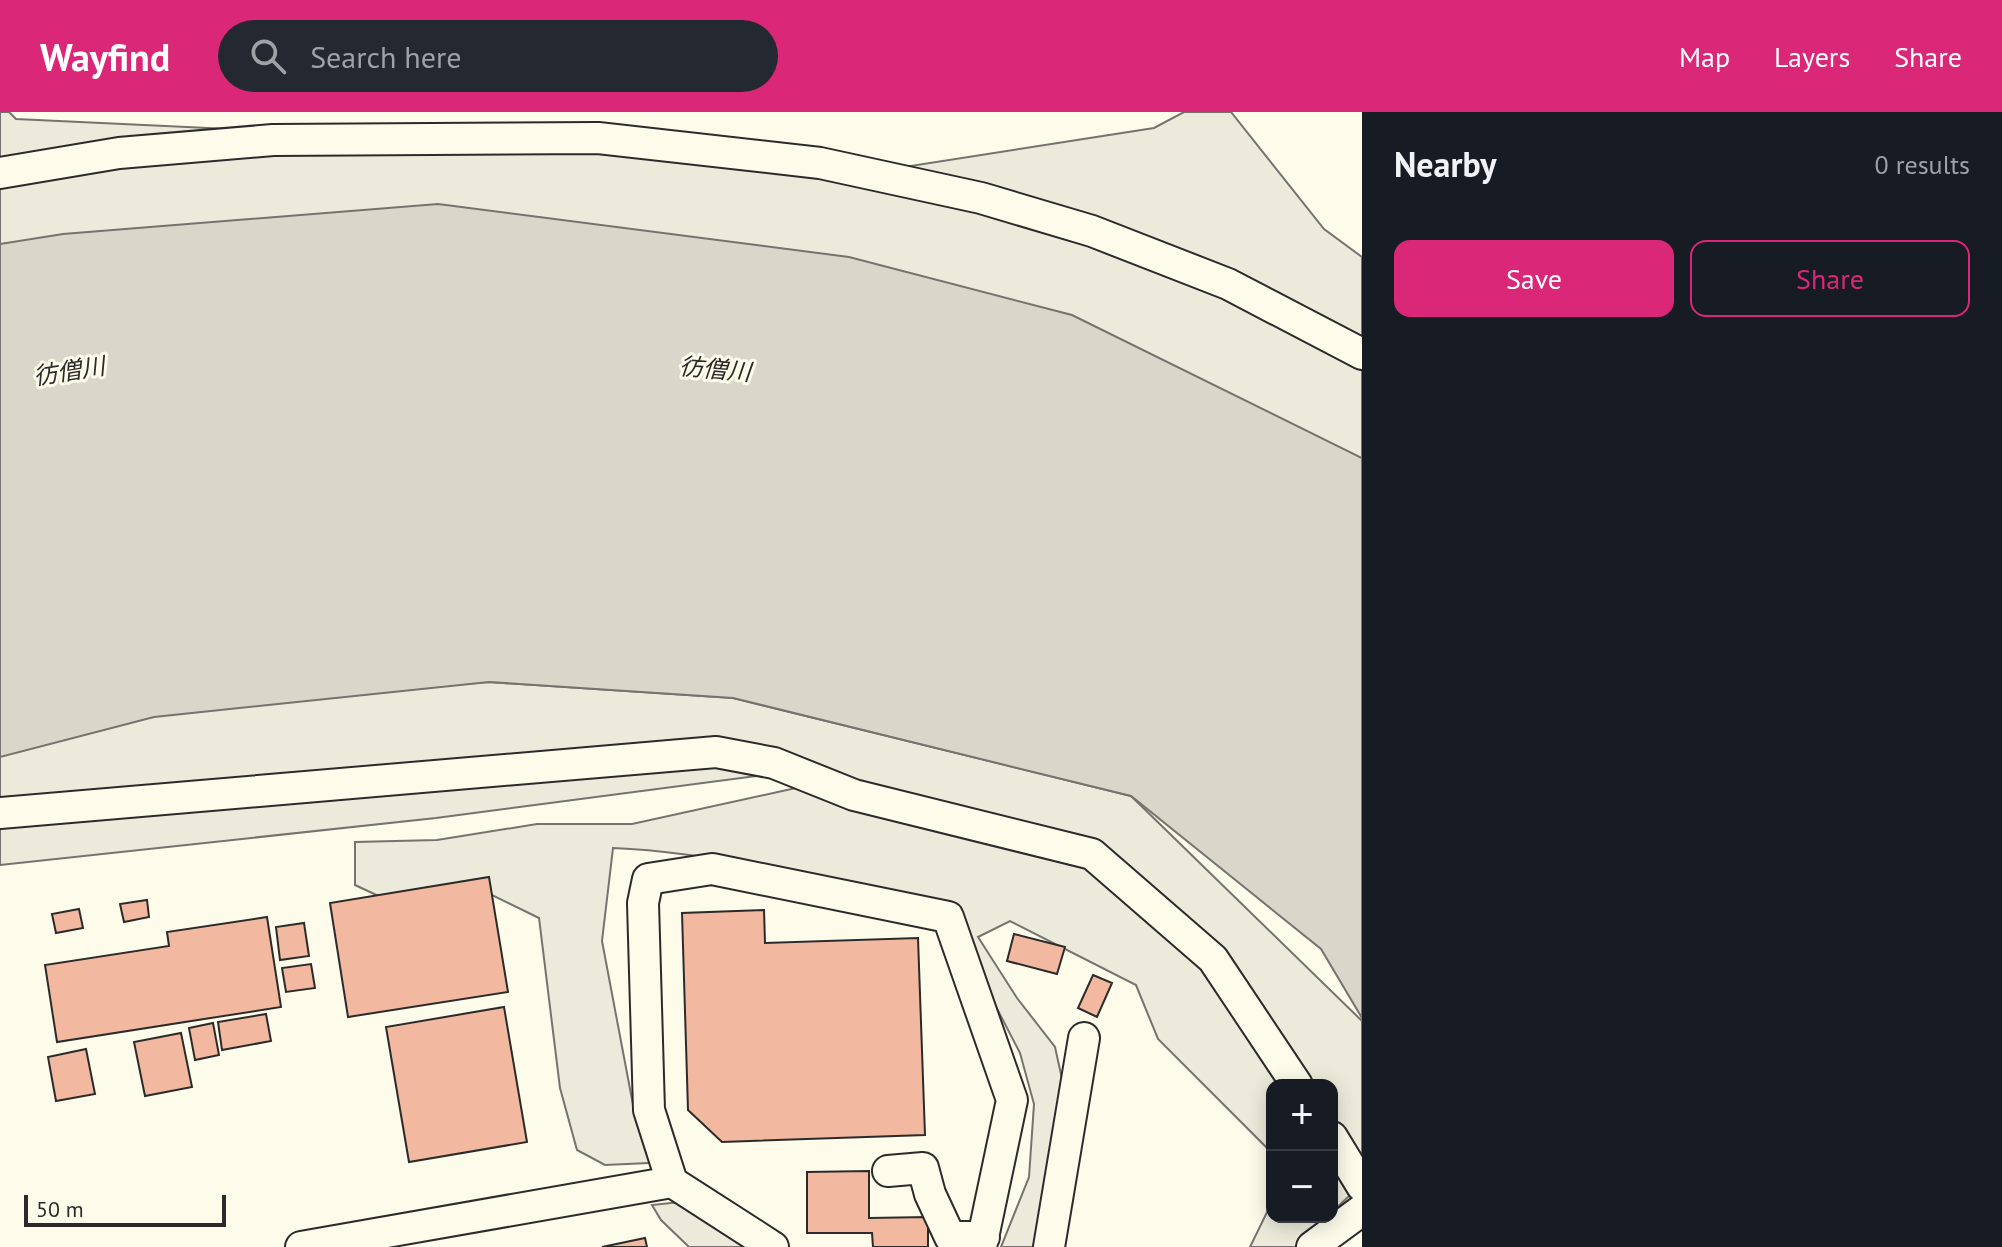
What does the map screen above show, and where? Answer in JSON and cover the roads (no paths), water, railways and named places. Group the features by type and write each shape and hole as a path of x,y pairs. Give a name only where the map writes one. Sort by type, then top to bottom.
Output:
{"street":[{"path":"0,173 119,153 273,140 598,138 820,163 981,198 1092,231 1228,284 1362,354"},
{"path":"0,813 716,752 774,763 854,795 1092,854 1213,959 1293,1079"},
{"path":"773,1247 672,1182 649,1110 643,903 648,879 712,869 948,917 1012,1100 983,1242 950,1237 930,1194 923,1168 888,1171"},
{"path":"1049,1247 1084,1038"},
{"path":"1338,1147 1362,1186"},
{"path":"301,1247 672,1182"},
{"path":"1312,1247 1362,1210"}],"water":[{"name":"彷僧川","path":"438,204 849,257 1072,315 1362,458 1362,1018 1321,949 1131,796 733,698 489,682 154,717 0,757 0,244 63,234"}]}
